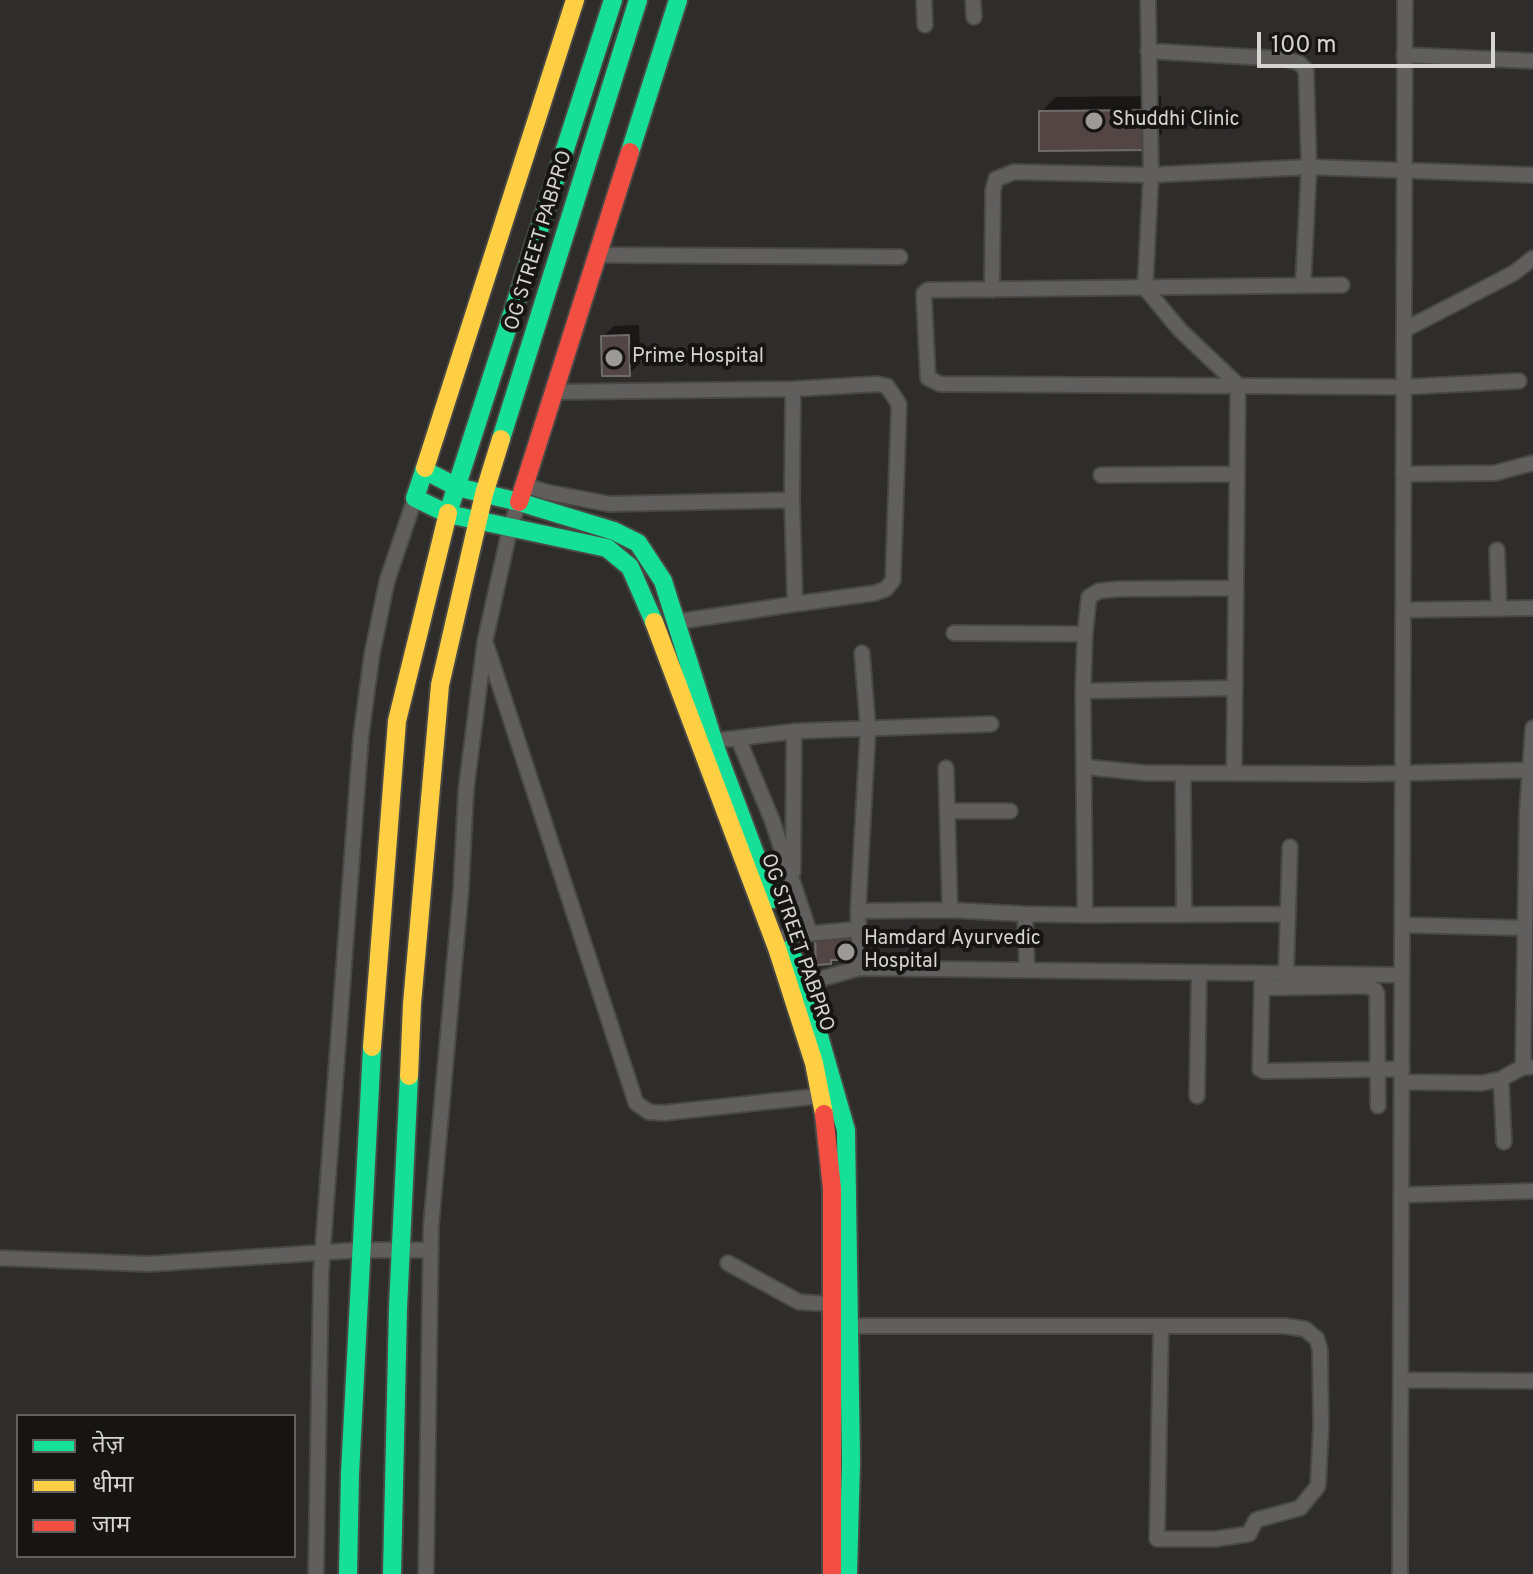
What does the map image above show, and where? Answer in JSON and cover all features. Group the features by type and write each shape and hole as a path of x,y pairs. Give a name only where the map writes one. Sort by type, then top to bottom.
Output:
{"street":[{"path":"316,1574 322,1252 361,736 372,654 387,581 575,0"},
{"name":"OG STREET PABPRO","path":"613,0 448,514 607,548 630,567 707,742 786,936 846,1130 832,1574"},
{"name":"OG STREET PABPRO","path":"484,494 638,0"},
{"path":"426,1574 431,1250 461,889 466,790 485,641 510,528 678,0"},
{"path":"924,0 925,25"},
{"path":"973,0 974,17"},
{"path":"1148,0 1151,175 1145,288 1180,330 1238,385 1234,773"},
{"path":"1400,1574 1405,0"},
{"path":"1148,51 1286,59 1299,63 1306,70 1309,167 1303,285"},
{"path":"1404,55 1533,61"},
{"path":"992,290 993,190 996,179 1014,172 1151,175 1309,167 1533,175"},
{"path":"597,255 900,257"},
{"path":"1404,330 1514,273 1533,258"},
{"path":"1342,285 928,290 924,293 928,378 934,382 1404,387 1519,381"},
{"path":"553,392 793,389 877,384 887,386 895,395 899,404 893,580 886,589 675,622"},
{"path":"793,389 795,604"},
{"path":"1403,474 1495,473 1533,463"},
{"path":"424,470 457,487"},
{"path":"1101,475 1237,474"},
{"name":"OG STREET PABPRO","path":"457,487 484,494 521,493 614,531 638,543 663,581 707,742 814,1063 830,1152 830,1304 840,1326 851,1462 848,1574"},
{"path":"521,493 546,492 609,504 792,500"},
{"path":"392,1574 400,1250 412,1004 440,685 484,494"},
{"path":"348,1574 360,1250 380,920 397,721 448,514 415,498"},
{"path":"1497,550 1499,609"},
{"path":"1085,915 1083,691 1089,597 1099,591 1158,587 1236,588"},
{"path":"1403,610 1533,608"},
{"path":"954,633 1085,634"},
{"path":"485,641 636,1103 649,1112 663,1113 820,1096"},
{"path":"860,968 858,911 868,728 862,653"},
{"path":"1083,691 1235,688"},
{"path":"707,742 794,731 991,724"},
{"path":"1262,981 1260,1069 1264,1071 1377,1068 1402,1075 1482,1083 1501,1079 1528,1067 1525,928 1533,728"},
{"path":"793,884 794,731"},
{"path":"738,738 772,820 810,934"},
{"path":"1085,767 1146,773 1403,774 1530,770"},
{"path":"946,768 950,910"},
{"path":"1183,773 1184,915"},
{"path":"948,811 1010,811"},
{"path":"1286,974 1290,847"},
{"path":"858,911 950,910 1085,915 1288,914"},
{"path":"1025,914 1027,970"},
{"path":"1402,925 1525,928"},
{"path":"786,936 859,929"},
{"path":"802,984 860,968 1199,974 1262,981 1367,986 1375,990 1378,1106"},
{"path":"1197,1096 1199,974"},
{"path":"1262,981 1286,974 1402,975"},
{"path":"1501,1079 1504,1142"},
{"path":"1401,1195 1533,1191"},
{"path":"0,1258 149,1264 360,1250 431,1250"},
{"path":"728,1263 799,1302 830,1304"},
{"path":"840,1326 1161,1326 1285,1326 1305,1329 1317,1339 1320,1350 1319,1477 1318,1486 1300,1508 1256,1520 1249,1534 1215,1539 1157,1539 1161,1326"},
{"path":"1401,1380 1533,1381"}],"building":[{"path":"1147,110 1148,150 1039,151 1039,111"},
{"path":"629,335 630,376 602,376 601,336"},
{"path":"853,937 854,960 831,960 831,964 816,965 815,938"}],"traffic: fast":[{"path":"448,513 613,0"},
{"path":"501,439 638,0"},
{"path":"630,152 678,0"},
{"path":"425,468 415,498 448,514 607,548 630,567 654,622"},
{"path":"424,470 457,487 614,531 638,543 663,581 717,752 772,899"},
{"path":"790,949 846,1130 851,1462 848,1574"},
{"path":"348,1574 350,1474 372,1047"},
{"path":"392,1574 398,1308 409,1076"}],"traffic: slow":[{"path":"425,468 575,0"},
{"path":"409,1076 412,1004 440,685 484,494 501,439"},
{"path":"372,1047 397,721 448,513"},
{"path":"654,622 777,948 814,1063 824,1114"}],"traffic: jam":[{"path":"519,502 630,152"},
{"path":"824,1114 832,1189 832,1574"}],"place":[{"name":"Shuddhi Clinic","path":"1094,121"},
{"name":"Prime Hospital","path":"614,358"},
{"name":"Hamdard Ayurvedic Hospital","path":"846,952"}]}
